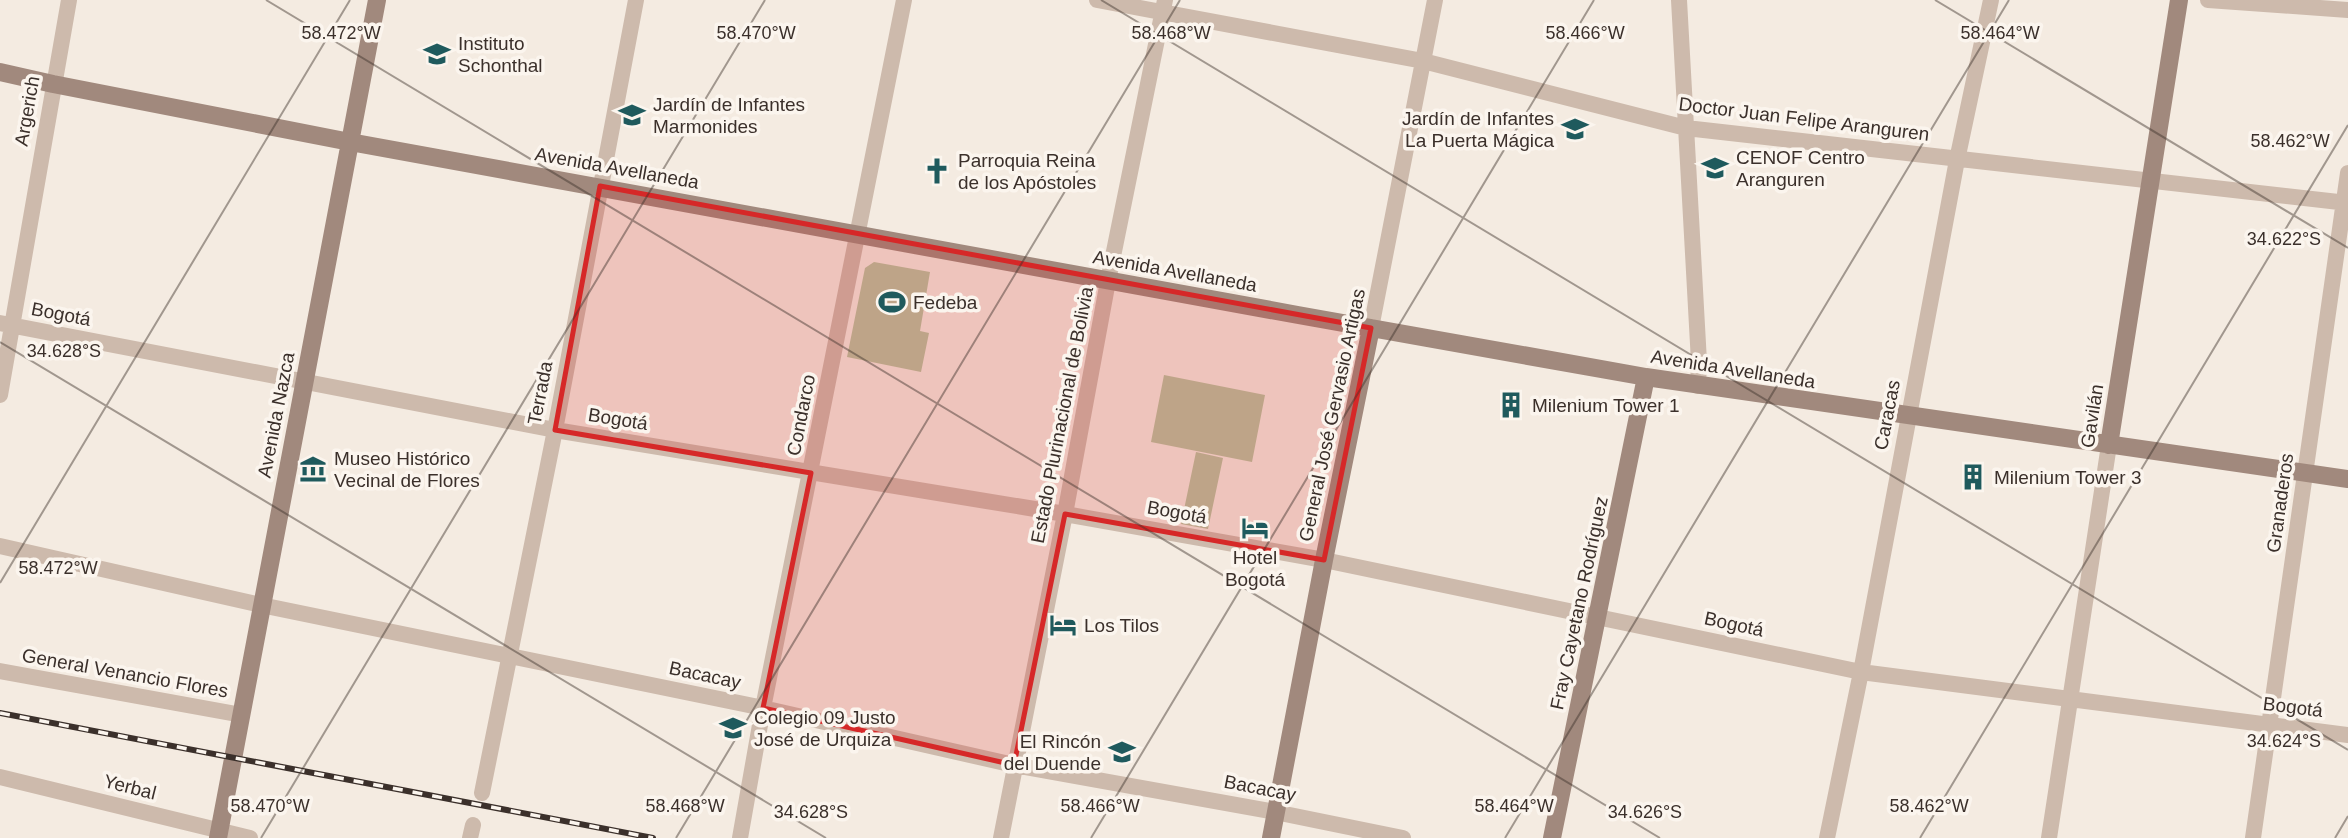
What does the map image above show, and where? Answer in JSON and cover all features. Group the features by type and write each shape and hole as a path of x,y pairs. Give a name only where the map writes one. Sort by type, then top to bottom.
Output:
{"main road":[{"name":"Avenida Nazca","path":"219,834 377,0"},
{"name":"Gavilán","path":"2109,445 2179,0"},
{"name":"Avenida Avellaneda","path":"0,72 350,142 1646,377 2348,479"},
{"name":"General José Gervasio Artigas","path":"1271,838 1371,328"},
{"name":"Fray Cayetano Rodríguez","path":"1552,838 1646,377"}],"street":[{"name":"Argerich","path":"0,395 6,324 69,0"},
{"name":"Terrada","path":"482,793 555,430 636,0"},
{"name":"Condarco","path":"740,838 763,708 904,0"},
{"name":"Doctor Juan Felipe Aranguren","path":"1097,0 1164,6 1423,61 1686,128 2346,203"},
{"name":"General José Gervasio Artigas","path":"1371,328 1435,0"},
{"path":"1679,0 1699,362 1698,386"},
{"name":"Caracas","path":"1827,838 1957,160 1991,0"},
{"path":"2208,0 2348,10"},
{"name":"Estado Plurinacional de Bolivia","path":"1001,838 1164,6"},
{"name":"Granaderos","path":"2253,838 2346,203 2348,173"},
{"name":"Bogotá","path":"6,324 555,430 1065,514 1324,560 1861,671 2348,735"},
{"name":"Gavilán","path":"2049,838 2109,445"},
{"name":"Bacacay","path":"0,546 261,605 763,708 1014,765 1404,838"},
{"name":"General Venancio Flores","path":"0,671 242,715"},
{"name":"Yerbal","path":"0,777 219,834 250,838"}],"highlighted area":[{"path":"600,186 1371,328 1324,560 1065,514 1014,765 763,708 811,473 555,430"}],"green space":[{"name":"Fedeba","path":"874,262 930,272 920,331 929,333 921,372 847,357 865,268"},
{"path":"1164,375 1265,395 1252,462 1151,442"},
{"path":"1196,452 1223,458 1208,529 1181,524"}],"railway":[{"path":"0,713 653,838"}],"place":[{"name":"Instituto Schonthal","path":"437,54"},
{"name":"Jardín de Infantes Marmonides","path":"632,115"},
{"name":"Jardín de Infantes La Puerta Mágica","path":"1575,129"},
{"name":"CENOF Centro Aranguren","path":"1715,168"},
{"name":"Parroquia Reina de los Apóstoles","path":"937,171"},
{"name":"Fedeba","path":"892,302"},
{"name":"Milenium Tower 1","path":"1511,405"},
{"name":"Museo Histórico Vecinal de Flores","path":"313,469"},
{"name":"Milenium Tower 3","path":"1973,477"},
{"name":"Hotel Bogotá","path":"1255,528"},
{"name":"Los Tilos","path":"1063,625"},
{"name":"Colegio 09 Justo José de Urquiza","path":"733,728"},
{"name":"El Rincón del Duende","path":"1122,752"}]}
